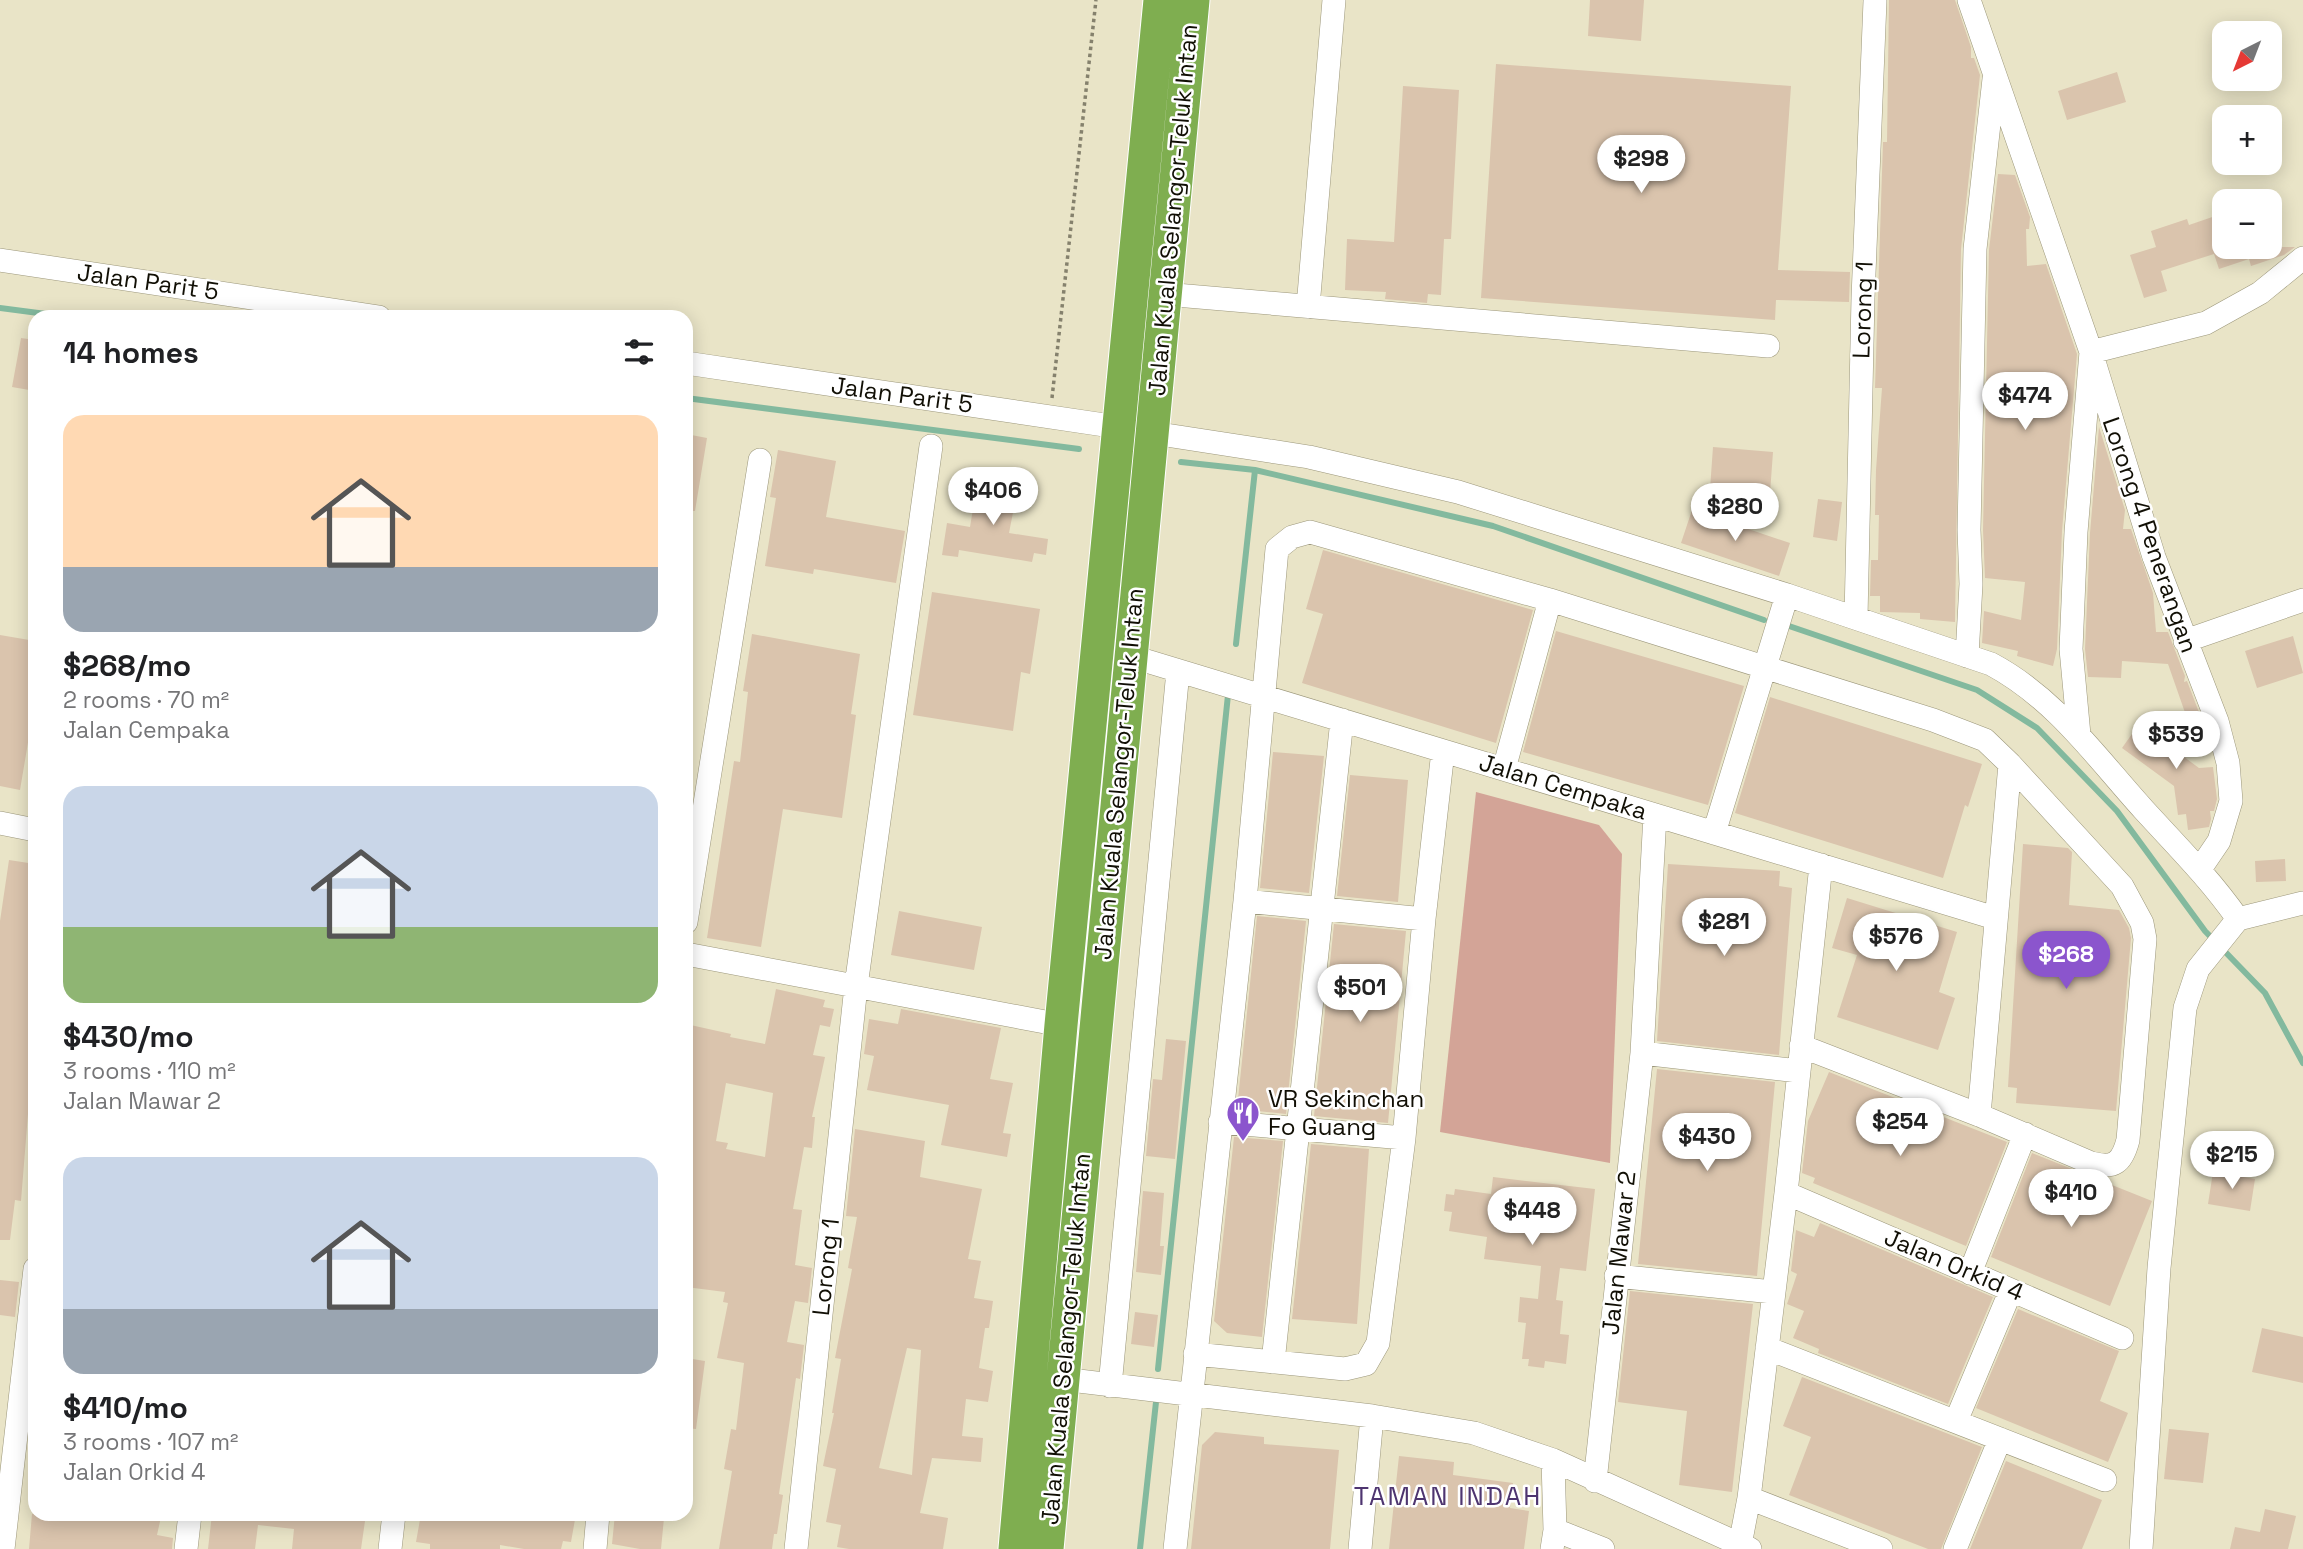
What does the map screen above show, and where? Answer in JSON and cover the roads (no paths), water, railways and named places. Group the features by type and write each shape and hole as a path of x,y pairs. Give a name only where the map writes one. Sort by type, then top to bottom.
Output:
{"highway":[{"name":"Jalan Kuala Selangor-Teluk Intan","path":"1015,1549 1060,1025 1160,0"},
{"name":"Jalan Kuala Selangor-Teluk Intan","path":"1047,1549 1153,433 1177,295 1193,0"}],"street":[{"path":"1308,307 1334,0"},
{"name":"Lorong 4 Penerangan","path":"1969,0 2091,352 2154,557 2217,721 2228,763 2231,801 2219,841 2200,869"},
{"name":"Lorong 1","path":"1856,618 1863,298 1875,1"},
{"path":"1967,656 1971,584 1969,530 1975,249 1995,73"},
{"path":"2079,735 2071,621 2091,352 2206,323 2260,293 2303,258"},
{"name":"Jalan Parit 5","path":"0,260 332,310"},
{"path":"1177,295 1768,346"},
{"name":"Jalan Parit 5","path":"693,364 1118,427"},
{"path":"1153,433 1309,457 1458,492 1787,595 1991,664 2012,676 2049,705 2079,735 2200,869 2238,919"},
{"name":"Lorong 1","path":"796,1549 856,986 931,446"},
{"path":"693,878 760,460"},
{"path":"1175,1549 1245,901 1277,549 1292,537 1310,532 1550,600 1959,729 1984,740 2010,764 2122,886 2142,923 2145,939 2127,1140 2123,1157 2113,1164 2102,1166 1801,1046"},
{"path":"1714,833 1787,595"},
{"path":"1504,769 1550,600"},
{"path":"2185,641 2303,600"},
{"name":"Jalan Cempaka","path":"1130,656 1995,918"},
{"path":"1110,1386 1178,671"},
{"path":"1273,1362 1342,720"},
{"path":"1195,1354 1345,1369 1366,1364 1378,1343 1404,1138 1443,751"},
{"path":"1979,1115 2010,764"},
{"name":"Jalan Mawar 2","path":"1595,1481 1642,1053 1655,815"},
{"path":"0,823 28,829"},
{"path":"1062,1380 1372,1416 1474,1433 1553,1460 1745,1547 1821,866"},
{"path":"1245,901 1424,919"},
{"path":"2141,1549 2161,1243 2185,1008 2191,985 2206,956 2238,919 2303,903"},
{"path":"693,955 1060,1025"},
{"path":"1642,1053 1798,1071"},
{"path":"1220,1122 1404,1138"},
{"path":"1970,1273 2025,1134"},
{"name":"Jalan Orkid 4","path":"1786,1193 2122,1338"},
{"path":"1616,1276 1773,1292"},
{"path":"1956,1421 2011,1290"},
{"path":"3,1549 28,1330"},
{"path":"1768,1348 2105,1480"},
{"path":"1360,1549 1372,1416"},
{"path":"1955,1549 2000,1439"},
{"path":"1553,1460 1554,1539 1603,1549"},
{"path":"1749,1498 1881,1549"},
{"path":"186,1549 189,1521"},
{"path":"390,1549 393,1521"},
{"path":"595,1549 597,1521"}],"waterway":[{"path":"0,308 28,312"},
{"path":"693,399 1079,449"},
{"path":"1181,462 1255,470 1493,526 1764,620"},
{"path":"1236,644 1255,470"},
{"path":"1789,626 1977,690 2037,728 2117,811 2205,931 2265,993 2303,1063"},
{"path":"1158,1369 1228,695"},
{"path":"1140,1549 1156,1402"}],"place":[{"name":"VR Sekinchan Fo Guang","path":"1243,1143"}],"district":[{"name":"TAMAN INDAH","path":"1448,1496"}]}
